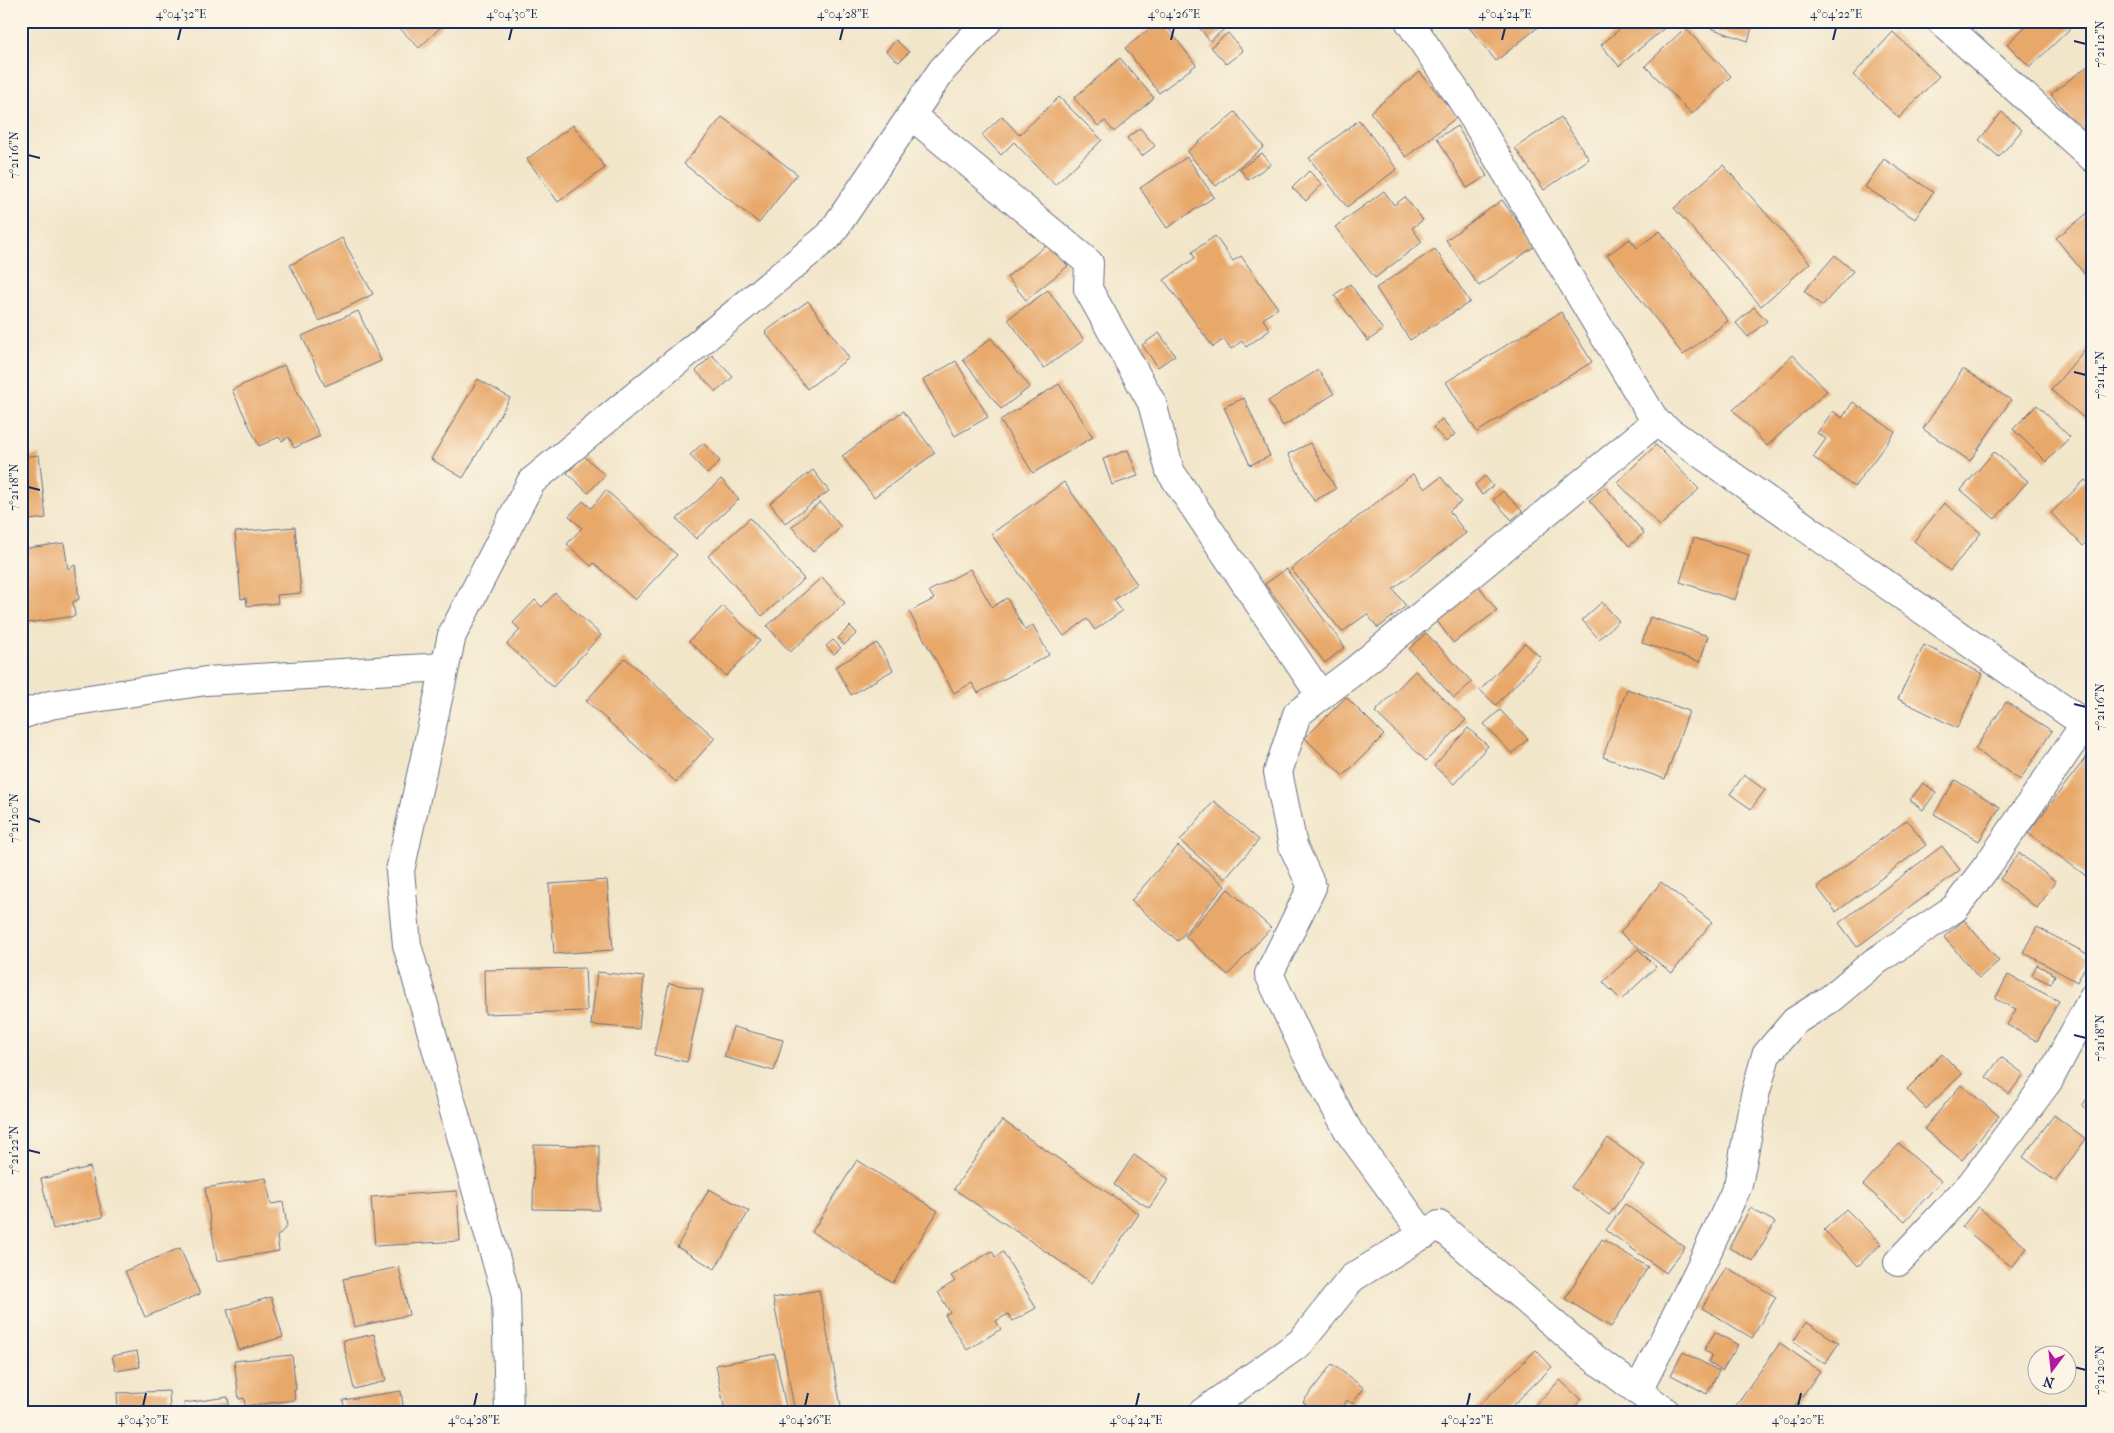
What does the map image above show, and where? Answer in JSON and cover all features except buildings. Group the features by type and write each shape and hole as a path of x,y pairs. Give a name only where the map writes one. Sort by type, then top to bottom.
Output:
{"street":[{"path":"509,1412 506,1295 406,945 400,870 452,635 531,482 830,235 942,70 988,21"},
{"path":"1409,21 1473,117 1656,422 2089,727 1955,908 1873,963 1830,1000 1795,1021 1766,1055 1755,1095 1738,1185 1698,1272 1638,1391"},
{"path":"1941,21 2093,158"},
{"path":"911,115 1089,263 1088,289 1152,402 1170,471 1320,696"},
{"path":"1424,1234 1349,1132 1306,1055 1269,974 1312,887 1293,846 1278,772 1297,714 1362,665 1656,422"},
{"path":"21,715 50,705 206,681 444,667"},
{"path":"1898,1262 1972,1183 2049,1080 2093,996"},
{"path":"1203,1412 1300,1343 1352,1278 1439,1225 1590,1355 1666,1412"}]}
